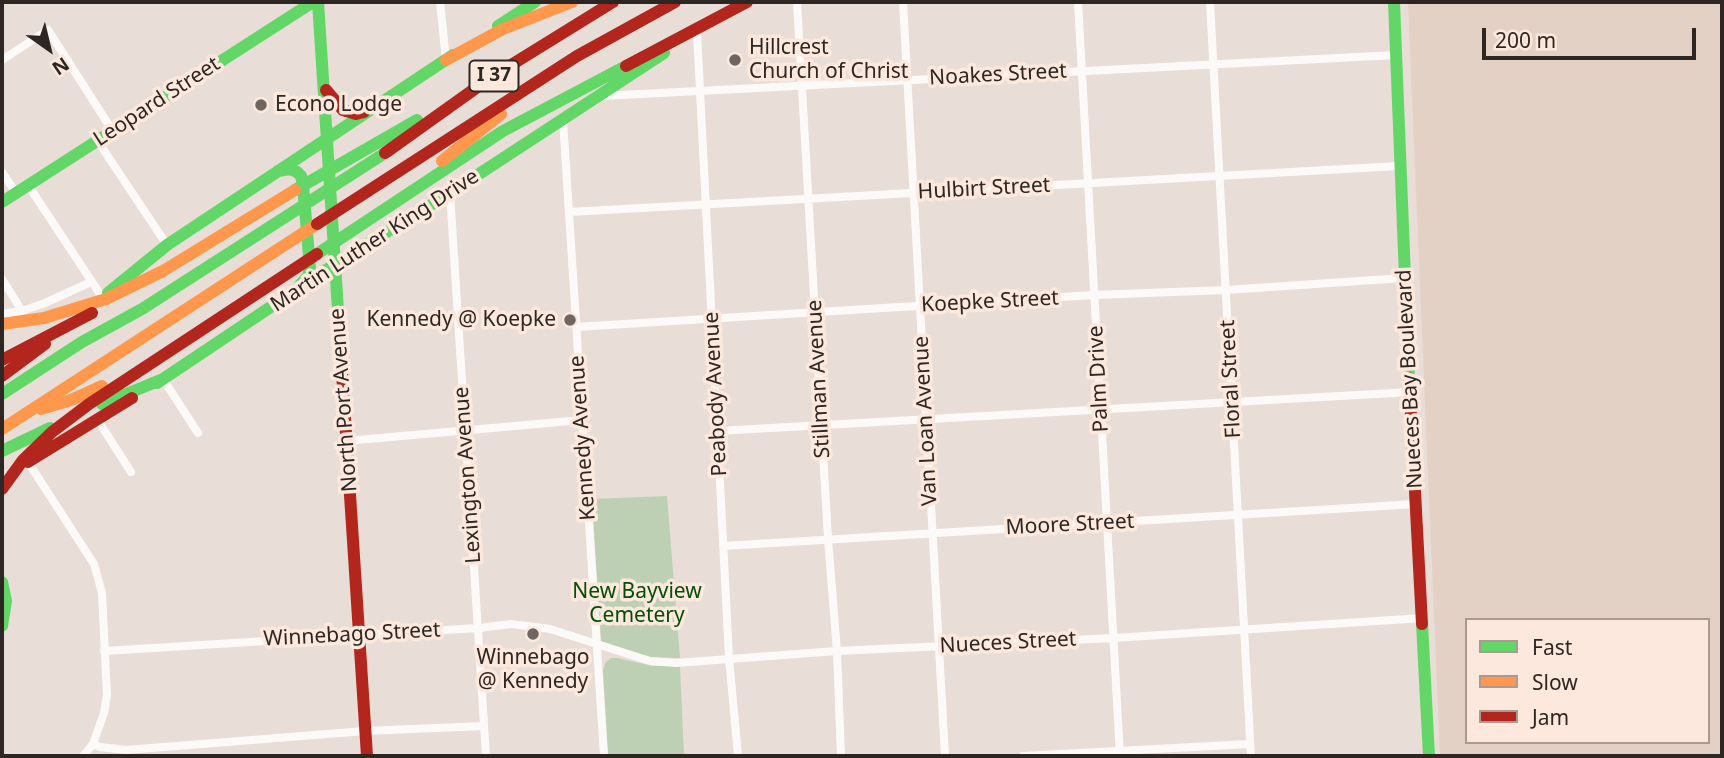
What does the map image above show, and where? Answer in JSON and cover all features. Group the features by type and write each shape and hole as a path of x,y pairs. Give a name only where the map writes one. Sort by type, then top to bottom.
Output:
{"main road":[{"name":"Leopard Street","path":"2,202 313,2"},
{"name":"North Port Avenue","path":"318,2 367,756"},
{"path":"2,376 167,245 328,136 536,2"},
{"path":"446,60 503,29 572,2"},
{"name":"I 37","path":"2,394 82,342 142,309 379,157 489,78 613,2"},
{"name":"I 37","path":"2,429 577,56 675,2"},
{"path":"2,489 23,460 52,432 89,404 503,131 747,2"},
{"name":"Martin Luther King Drive","path":"2,479 163,379 335,264 747,2"},
{"name":"Nueces Bay Boulevard","path":"1394,2 1404,278 1429,756"},
{"path":"386,208 552,73"},
{"path":"2,360 136,290 368,147 489,78"},
{"path":"325,89 343,110 356,114 368,111"},
{"path":"276,172 290,169 297,172 303,185 310,268 308,276 292,293"},
{"path":"2,324 44,318 79,309 163,271"},
{"path":"2,417 71,400 172,349"},
{"path":"2,451 93,408 163,379"},
{"path":"2,582 6,601 2,626"}],"street":[{"path":"440,2 446,60"},
{"name":"Stillman Avenue","path":"797,2 821,426 837,651 841,756"},
{"name":"Van Loan Avenue","path":"903,2 945,756"},
{"name":"Palm Drive","path":"1078,2 1120,754"},
{"name":"Floral Street","path":"1210,2 1251,756"},
{"path":"2,60 47,30 112,130"},
{"name":"Peabody Avenue","path":"697,32 729,658 738,756"},
{"name":"Noakes Street","path":"600,96 1396,55"},
{"name":"Kennedy Avenue","path":"563,120 604,756"},
{"path":"97,140 167,245"},
{"name":"Hulbirt Street","path":"569,212 1399,166"},
{"path":"2,172 16,193"},
{"path":"28,185 102,298"},
{"name":"Lexington Avenue","path":"450,193 486,756"},
{"name":"Koepke Street","path":"576,327 1404,278"},
{"path":"2,279 22,311"},
{"path":"2,314 22,311 91,282"},
{"path":"163,379 198,433"},
{"path":"718,431 1411,393"},
{"path":"97,419 131,472"},
{"path":"346,441 582,420"},
{"path":"28,462 98,573 102,595 107,695 93,744 83,756"},
{"name":"Moore Street","path":"723,546 1416,504"},
{"name":"Nueces Street","path":"597,643 650,661 676,663 837,651 1114,638 1423,618"},
{"name":"Winnebago Street","path":"104,651 511,624 530,625 597,643"},
{"path":"93,744 126,750 365,731 484,726"},
{"path":"1023,756 1120,754 1251,744"}],"shaded area":[{"path":"1408,2 1722,2 1722,756 1440,756"}],"green space":[{"name":"New Bayview Cemetery","path":"667,496 680,658 650,657 602,642 601,639 592,499"},
{"path":"611,658 653,666 680,666 684,756 608,756 603,671 605,663"}],"traffic: fast":[{"path":"2,202 313,2"},
{"path":"318,2 339,326"},
{"path":"498,26 535,2"},
{"path":"1394,2 1409,378"},
{"path":"157,383 335,264 450,193 664,53"},
{"path":"108,293 167,245 453,55"},
{"path":"317,254 503,131 626,66"},
{"path":"295,190 417,120"},
{"path":"2,394 82,342 142,309 385,153"},
{"path":"278,171 290,169 297,172 303,185 310,268 308,276 300,285"},
{"path":"102,404 163,379"},
{"path":"2,451 50,428"},
{"path":"2,582 6,601 2,626"},
{"path":"1422,624 1429,756"}],"traffic: slow":[{"path":"446,60 503,29 572,2"},
{"path":"442,161 501,114"},
{"path":"2,324 44,318 106,299 163,271 295,190"},
{"path":"2,429 317,224"},
{"path":"41,409 71,400 102,386"}],"traffic: jam":[{"path":"385,153 490,78 613,2"},
{"path":"317,224 577,56 675,2"},
{"path":"626,66 747,2"},
{"path":"326,90 343,110 356,114 364,112"},
{"path":"2,489 23,460 52,432 89,404 317,254"},
{"path":"2,360 92,313"},
{"path":"339,326 367,756"},
{"path":"2,376 45,344"},
{"path":"1409,378 1422,624"},
{"path":"28,462 132,398"}],"place":[{"name":"Hillcrest Church of Christ","path":"735,60"},
{"name":"Econo Lodge","path":"261,105"},
{"name":"Kennedy @ Koepke","path":"570,320"},
{"name":"Winnebago @ Kennedy","path":"533,634"}]}
